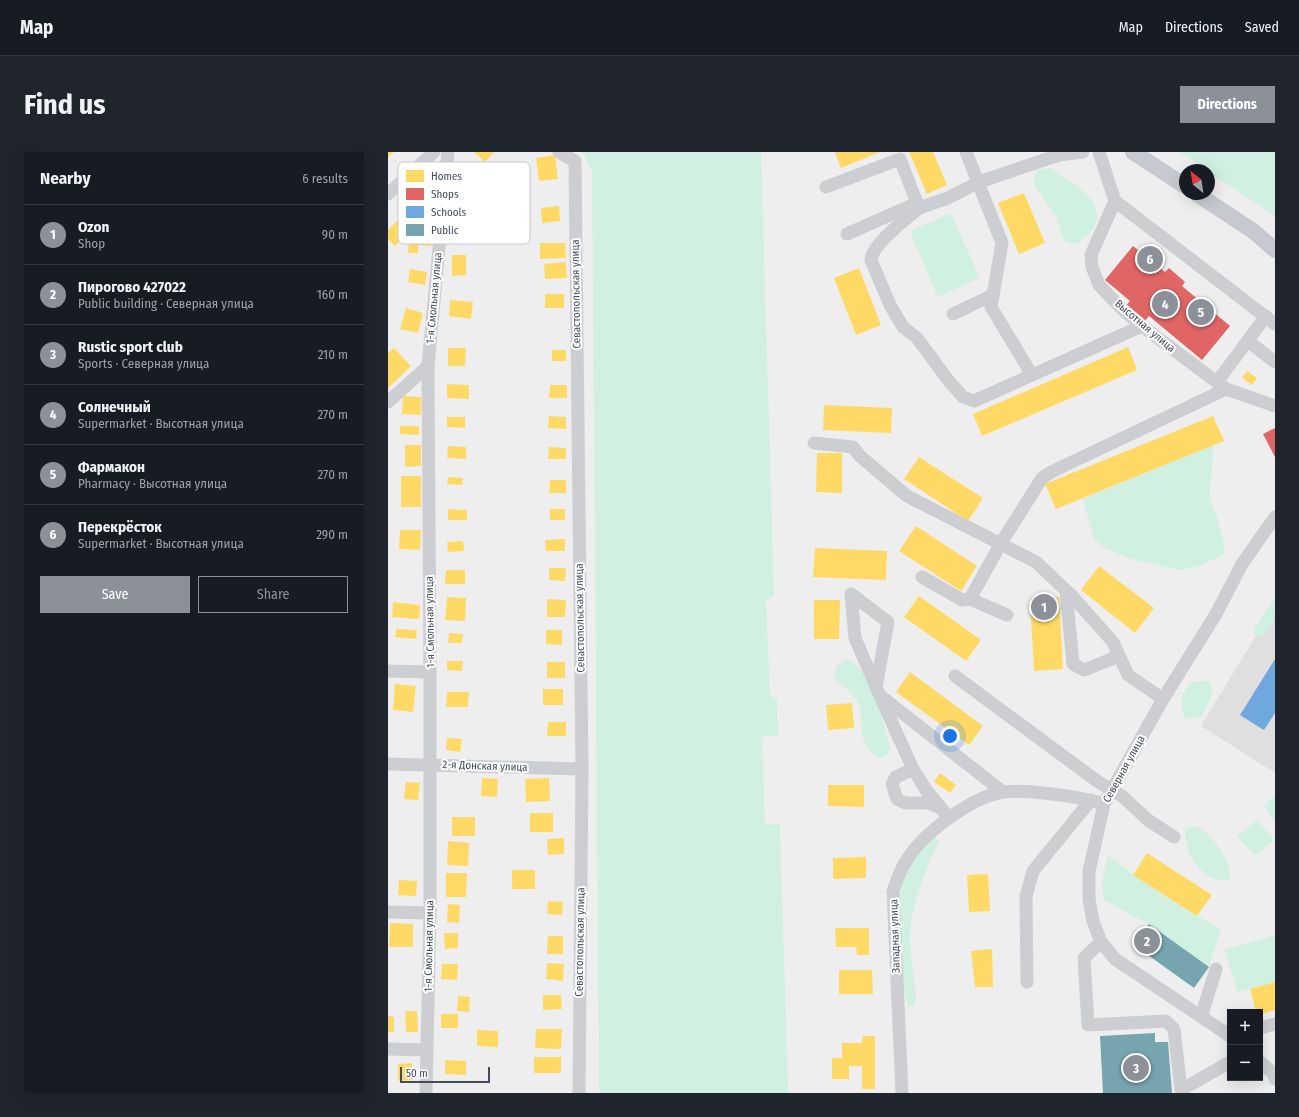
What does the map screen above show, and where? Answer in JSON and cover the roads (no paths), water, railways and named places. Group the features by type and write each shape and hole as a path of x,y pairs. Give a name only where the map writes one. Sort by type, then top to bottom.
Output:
{"main road":[{"path":"1133,152 1179,182"},
{"path":"1206,200 1253,232 1275,250"}],"street":[{"path":"423,162 434,152"},
{"name":"1-я Смольная улица","path":"447,162 448,152"},
{"name":"Севастопольская улица","path":"559,152 575,161 582,769 579,1093"},
{"path":"966,152 1002,243 991,308 1032,375"},
{"path":"847,234 918,205 948,198 979,182 1059,155 1083,152"},
{"path":"970,600 1001,543 1042,478 1051,472 1222,386 1248,341 1270,320 1115,201 1099,152"},
{"path":"826,187 900,160 918,205"},
{"path":"388,194 398,185"},
{"name":"Высотная улица","path":"1115,201 1091,255 1092,267 1099,285 1121,308 1142,326 1222,386 1275,406"},
{"path":"918,205 886,236 871,254 871,260 890,305 903,327 917,338 962,397 974,401 1142,326"},
{"name":"1-я Смольная улица","path":"426,1093 430,913 428,366 439,244"},
{"path":"953,314 993,295"},
{"path":"1248,341 1275,362"},
{"path":"388,402 428,366"},
{"path":"814,442 853,447 860,456 907,496 1036,562 1066,591 1113,642 1128,675 1163,699"},
{"name":"Северная улица","path":"1227,1034 1115,959 1101,942 1093,921 1089,899 1089,871 1104,804 1163,699 1216,614 1242,564 1275,516"},
{"path":"922,577 962,600 970,600 1007,615"},
{"path":"1066,591 1074,664 1084,670 1119,656"},
{"path":"878,691 888,622 851,594 855,638 878,691 913,769 926,790 945,813"},
{"path":"388,671 430,672"},
{"path":"955,676 1122,796 1148,820 1174,837"},
{"path":"878,691 1004,792"},
{"name":"2-я Донская улица","path":"388,764 582,769"},
{"path":"913,769 896,777 892,784 897,799 905,803 928,804 945,813"},
{"name":"Западная улица","path":"902,1093 893,891 899,874 909,856 945,813 1004,792 1021,792 1091,800 1104,804"},
{"path":"1028,982 1026,896 1033,871 1091,800"},
{"path":"388,912 430,913"},
{"path":"1101,942 1084,958 1088,1026 1166,1021 1174,1029 1181,1092 1227,1064"},
{"path":"1201,1017 1216,969"},
{"path":"1263,1027 1275,1024"},
{"path":"388,1049 426,1050"},
{"path":"1263,1065 1273,1073 1275,1079"}],"place":[{"name":"Перекрёсток","path":"1150,259"},
{"name":"Солнечный","path":"1165,304"},
{"name":"Фармакон","path":"1201,312"},
{"name":"Ozon","path":"1044,607"},
{"name":"Пирогово 427022","path":"1147,941"},
{"name":"Rustic sport club","path":"1136,1068"}]}
